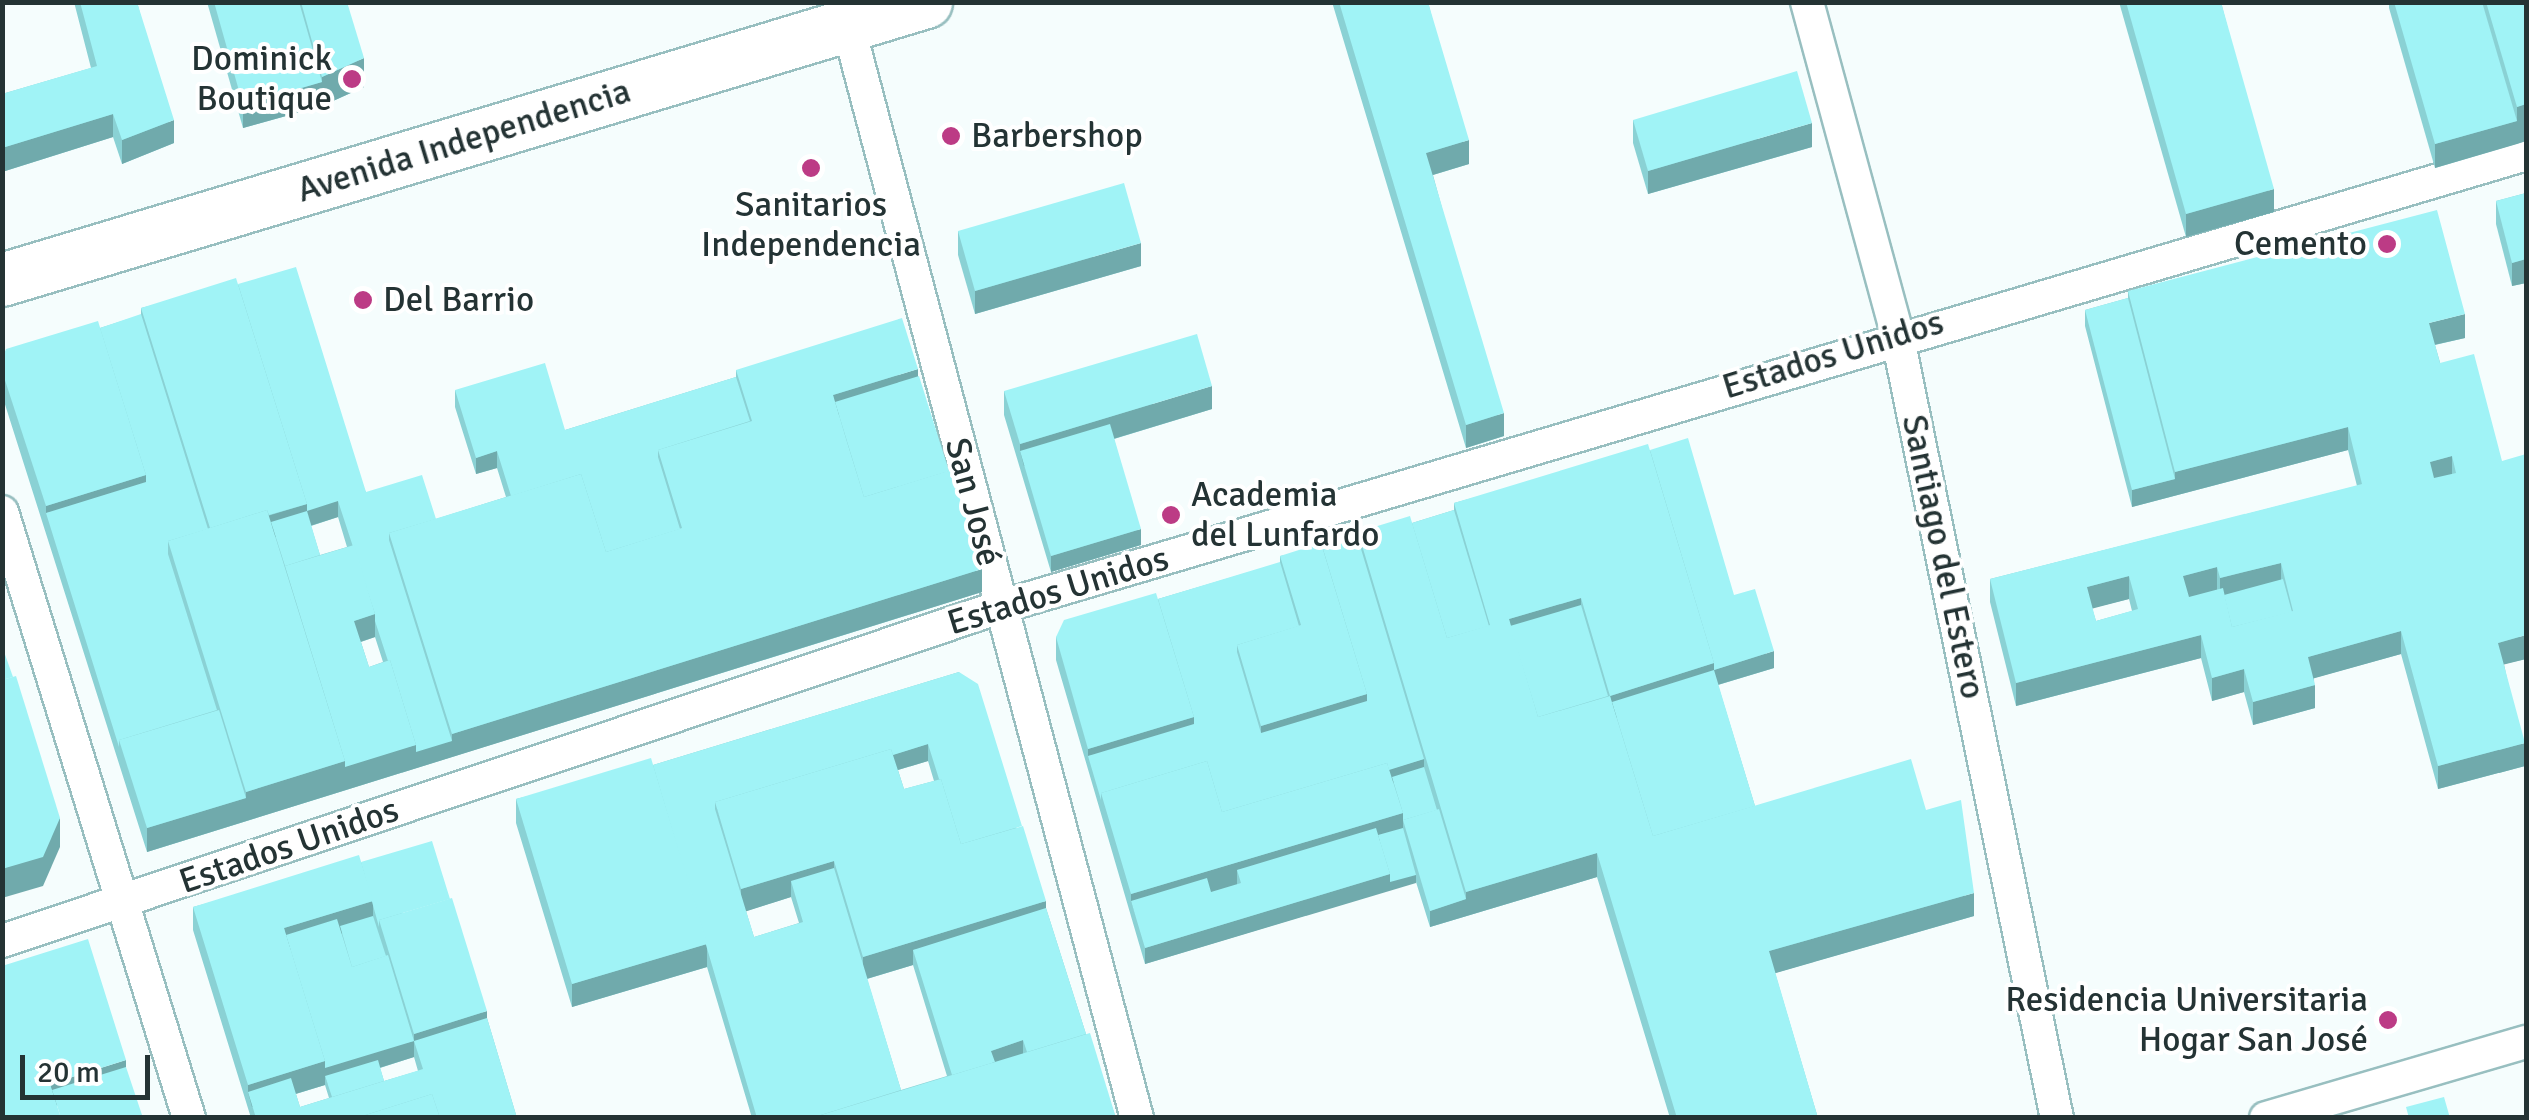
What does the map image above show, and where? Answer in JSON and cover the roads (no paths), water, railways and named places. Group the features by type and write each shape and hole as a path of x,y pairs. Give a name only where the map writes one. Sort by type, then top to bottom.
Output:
{"main road":[{"name":"Avenida Independencia","path":"2,280 845,14 926,2"}],"street":[{"name":"Santiago del Estero","path":"1807,2 1897,334 2057,1118"},
{"name":"San José","path":"845,14 1137,1118"},
{"name":"Estados Unidos","path":"2,941 1000,607 1897,334 2526,154"},
{"path":"2,512 118,903 189,1118"},
{"path":"2266,1118 2526,1042"}],"place":[{"name":"Dominick Boutique","path":"352,79"},
{"name":"Barbershop","path":"951,136"},
{"name":"Sanitarios Independencia","path":"811,168"},
{"name":"Cemento","path":"2387,244"},
{"name":"Del Barrio","path":"363,300"},
{"name":"Academia del Lunfardo","path":"1171,515"},
{"name":"Residencia Universitaria Hogar San José","path":"2388,1020"}]}
